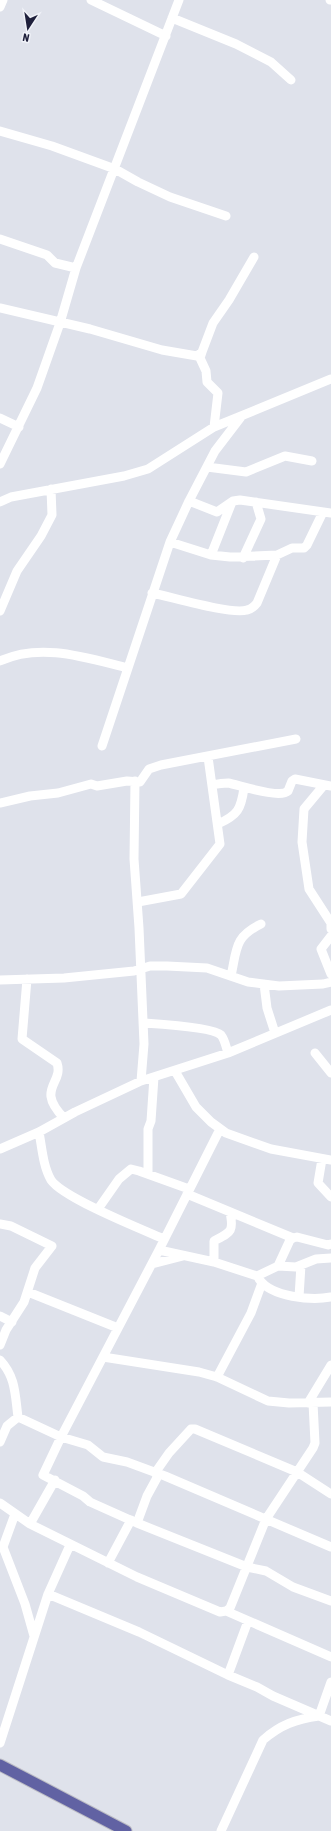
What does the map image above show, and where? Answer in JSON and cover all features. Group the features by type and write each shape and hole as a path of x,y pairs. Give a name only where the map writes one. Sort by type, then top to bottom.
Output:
{"main road":[{"path":"0,1766 108,1827 126,1831"}],"street":[{"path":"0,7 3,0"},
{"path":"91,0 166,36"},
{"path":"0,464 37,388 60,323 76,268 179,0"},
{"path":"172,18 236,44 271,62 291,80"},
{"path":"0,131 52,146 115,169 170,197 226,216"},
{"path":"0,239 47,255 55,263 76,268"},
{"path":"218,426 218,393 206,382 206,371 200,358 213,323 229,300 254,257"},
{"path":"0,308 90,329 162,350 197,356 202,352"},
{"path":"0,502 11,497 124,476 148,469 218,426 331,379"},
{"path":"102,746 170,542 207,466 241,417"},
{"path":"0,418 19,427"},
{"path":"218,426 232,430"},
{"path":"207,466 246,472 285,456 312,461"},
{"path":"0,611 16,571 42,536 52,515 51,489"},
{"path":"170,542 210,555 243,558 277,555 292,548 304,548 327,513 240,500 232,501 217,512 189,501"},
{"path":"210,555 232,501"},
{"path":"243,558 261,519 256,502"},
{"path":"152,593 231,611 247,610 254,607 257,603 277,555"},
{"path":"0,661 14,654 35,651 62,653 128,668"},
{"path":"0,803 30,796 58,793 91,784 97,786 111,783 141,782 149,769 161,765 296,739"},
{"path":"138,902 177,896 185,890 220,844 208,756"},
{"path":"212,785 224,783 244,788 282,793 288,791 292,781 295,779 327,785"},
{"path":"135,781 134,859 138,902 144,1063 141,1081"},
{"path":"327,785 304,809 302,842 309,889 330,923 331,929"},
{"path":"218,824 230,818 240,807 244,788"},
{"path":"231,976 240,938 246,932 261,924"},
{"path":"331,936 321,949 331,974"},
{"path":"0,980 134,971 150,966 200,967 264,984 292,986 331,982"},
{"path":"27,979 22,1039 57,1063 59,1068 50,1096 54,1108 64,1118"},
{"path":"264,984 267,1008 275,1033"},
{"path":"0,1150 141,1081 228,1053 331,1010"},
{"path":"143,1023 204,1029 218,1033 224,1040 228,1053"},
{"path":"315,1053 331,1073"},
{"path":"175,1071 196,1107 220,1129 271,1149 326,1160 318,1183 331,1197"},
{"path":"148,1174 148,1129 154,1077"},
{"path":"220,1129 152,1264 61,1437 43,1475 55,1480 90,1502 247,1567 266,1571 293,1587 329,1599"},
{"path":"39,1132 44,1158 52,1180 62,1191 164,1239"},
{"path":"98,1209 119,1179 127,1171 136,1170 188,1191 230,1212 293,1238 297,1237 328,1245 331,1244"},
{"path":"214,1262 214,1242 229,1234 233,1226 230,1212"},
{"path":"0,1224 11,1226 52,1246 35,1268 28,1292 20,1310 0,1345"},
{"path":"217,1377 251,1313 259,1280 278,1266 290,1240 293,1238"},
{"path":"159,1250 214,1262 259,1280 284,1294 321,1299 331,1297"},
{"path":"152,1264 183,1256"},
{"path":"278,1266 301,1265 326,1258 331,1263"},
{"path":"299,1297 301,1265"},
{"path":"28,1292 118,1328"},
{"path":"0,1316 12,1322"},
{"path":"103,1357 170,1366 217,1377 268,1401 311,1403 331,1402"},
{"path":"0,1360 8,1368 12,1376 18,1418"},
{"path":"226,1612 230,1608 266,1519 311,1452 315,1442 311,1403 331,1364"},
{"path":"18,1418 61,1437 88,1445 103,1457 128,1462 157,1473 331,1547"},
{"path":"0,1442 6,1426 18,1418"},
{"path":"108,1563 134,1521 157,1473 169,1453 191,1429 297,1472 331,1494"},
{"path":"30,1524 55,1480"},
{"path":"0,1503 30,1524 108,1563 220,1612 226,1612 331,1657"},
{"path":"15,1514 3,1547 25,1604 34,1636"},
{"path":"0,1743 48,1594 70,1545"},
{"path":"48,1594 139,1632 228,1676 258,1687 331,1721"},
{"path":"228,1676 248,1621"},
{"path":"319,1716 331,1682"},
{"path":"221,1831 262,1740 275,1729 286,1724 300,1719 319,1716"}]}
